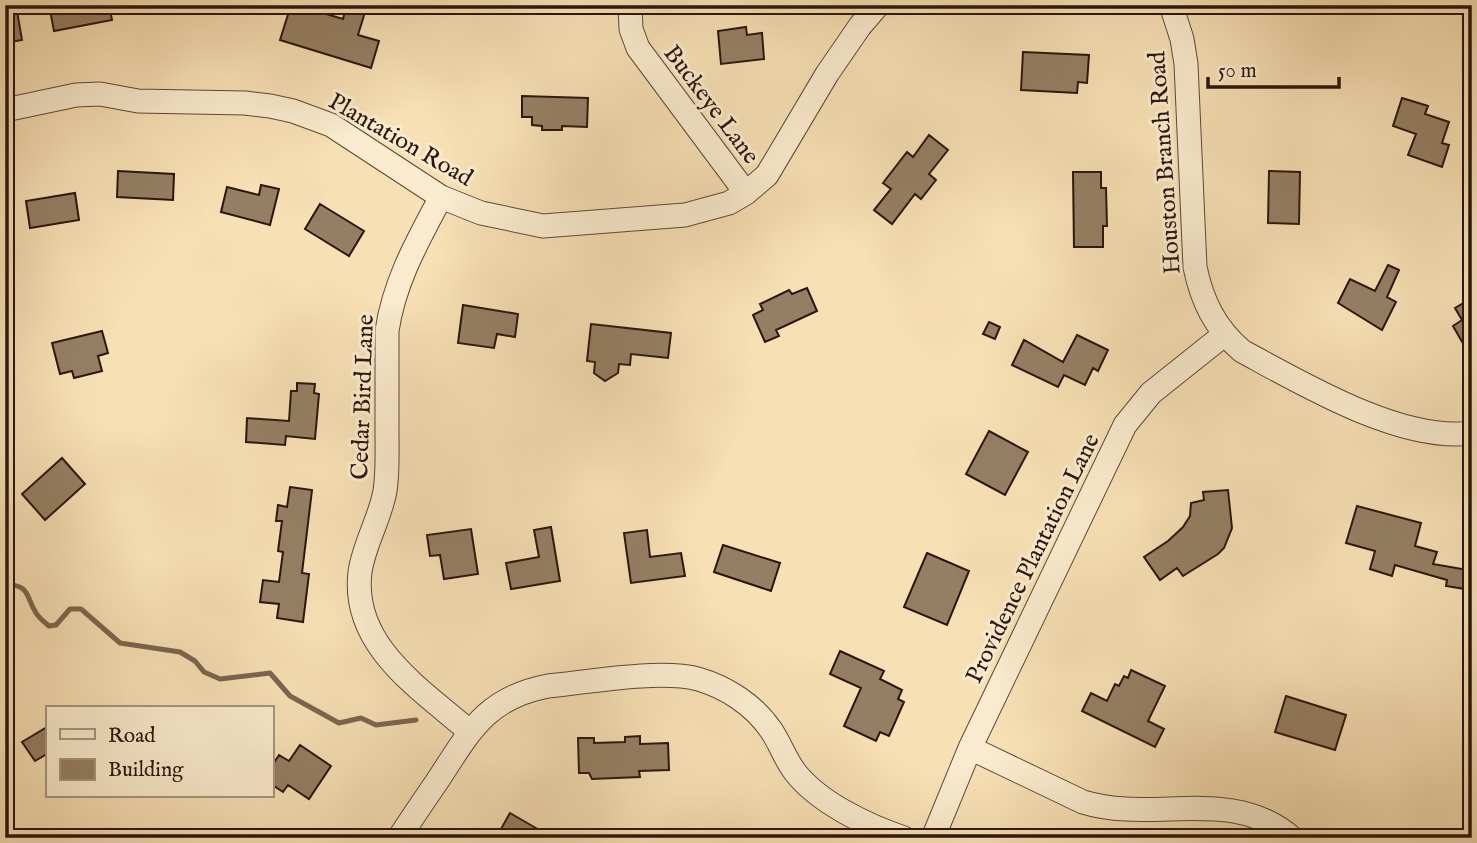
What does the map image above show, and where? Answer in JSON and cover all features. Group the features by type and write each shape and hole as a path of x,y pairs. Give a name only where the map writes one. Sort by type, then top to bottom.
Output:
{"street":[{"name":"Buckeye Lane","path":"630,5 631,29 638,48 746,193"},
{"name":"Plantation Road","path":"5,110 66,97 100,94 138,101 245,103 293,111 314,118 351,136 441,197 481,213 543,226 685,215 729,204 767,175 827,74 878,5"},
{"name":"Houston Branch Road","path":"1171,5 1182,39 1186,64 1195,267 1206,306 1225,334 1242,351 1384,420 1426,433 1472,433"},
{"name":"Cedar Bird Lane","path":"441,197 411,254 391,306 387,331 385,488 368,538 360,572 360,585 364,620 382,651 396,667 469,731"},
{"name":"Providence Plantation Lane","path":"933,838 970,748 1125,425 1151,393 1225,334"},
{"path":"398,838 469,731 488,712 529,689 663,675 697,678 724,688 757,713 796,773 819,794 850,815 904,838"},
{"path":"970,748 1083,802 1132,811 1230,809 1259,816 1292,838"}],"building":[{"path":"5,5 16,5 22,40 5,43"},
{"path":"49,5 109,5 112,20 54,31"},
{"path":"291,5 307,5 306,8 343,19 346,7 365,12 358,35 379,41 371,68 280,40"},
{"path":"746,27 747,35 762,33 764,59 721,64 718,31"},
{"path":"1023,52 1089,55 1087,83 1078,82 1077,93 1021,90"},
{"path":"522,96 588,98 587,127 562,126 562,130 542,130 542,126 532,125 532,117 522,117"},
{"path":"1402,98 1428,106 1425,114 1449,122 1442,143 1449,145 1442,167 1408,155 1416,134 1393,126"},
{"path":"929,135 948,150 929,174 936,180 921,199 915,194 892,224 874,210 891,189 883,183 907,152 913,157"},
{"path":"118,171 174,174 173,200 117,197"},
{"path":"1269,171 1300,172 1299,224 1268,223"},
{"path":"1073,172 1101,172 1101,188 1106,188 1107,226 1103,226 1103,247 1074,247"},
{"path":"261,185 279,189 270,225 221,212 227,187 259,195"},
{"path":"75,193 79,220 30,228 26,201"},
{"path":"320,204 364,231 349,256 305,229"},
{"path":"1388,265 1399,270 1387,297 1396,302 1382,330 1338,303 1350,279 1375,291"},
{"path":"807,288 817,311 776,330 779,336 765,342 753,315 763,310 760,304 789,290 792,294"},
{"path":"1472,298 1472,359 1453,326 1462,320 1455,308"},
{"path":"463,305 518,314 515,337 497,334 494,348 458,343"},
{"path":"989,322 1000,327 995,339 983,334"},
{"path":"591,324 671,333 668,358 631,354 630,365 619,364 618,373 605,381 594,373 595,362 587,361"},
{"path":"102,331 108,353 98,356 102,371 74,378 72,371 60,374 52,343"},
{"path":"1077,335 1108,350 1098,371 1093,368 1085,385 1064,375 1058,387 1012,365 1024,340 1063,362"},
{"path":"297,383 315,384 314,393 319,394 315,439 286,436 285,445 246,442 247,418 289,421 291,391 297,391"},
{"path":"989,431 1028,452 1005,495 966,474"},
{"path":"62,458 85,484 45,520 22,494"},
{"path":"290,487 312,490 302,573 309,574 303,622 277,618 279,604 260,602 263,580 279,582 283,552 278,551 282,521 276,521 278,505 287,507"},
{"path":"1228,490 1232,528 1224,548 1183,576 1177,568 1160,580 1144,557 1183,527 1190,516 1191,503 1204,500 1203,492"},
{"path":"1357,506 1421,523 1415,546 1437,552 1433,564 1468,570 1465,589 1446,586 1447,580 1395,565 1392,576 1370,569 1375,551 1346,543"},
{"path":"551,527 560,581 511,589 506,563 539,557 534,530"},
{"path":"471,529 478,574 444,579 440,555 430,556 427,535"},
{"path":"647,530 650,557 681,553 685,576 631,583 624,533"},
{"path":"723,545 780,563 771,591 714,572"},
{"path":"927,553 969,571 947,625 904,607"},
{"path":"840,651 884,671 880,679 902,690 898,699 904,702 889,736 880,732 876,741 844,726 861,688 830,674"},
{"path":"1131,670 1165,686 1148,721 1164,729 1155,747 1082,711 1091,693 1107,701 1115,684 1119,686 1124,676 1128,678"},
{"path":"1286,696 1346,715 1335,750 1275,732"},
{"path":"46,728 46,755 35,761 22,742"},
{"path":"640,736 640,744 668,743 669,770 639,771 640,777 592,779 589,773 579,773 578,738 594,738 594,743 625,742 625,737"},
{"path":"300,745 331,766 309,799 288,785 283,792 273,785 273,764 279,755 289,761"},
{"path":"510,813 553,838 496,838"}],"waterway":[{"path":"5,584 23,589 37,615 49,626 56,625 70,609 81,609 120,643 180,652 195,661 204,672 220,679 270,673 290,696 339,723 361,718 376,725 416,720"}]}
